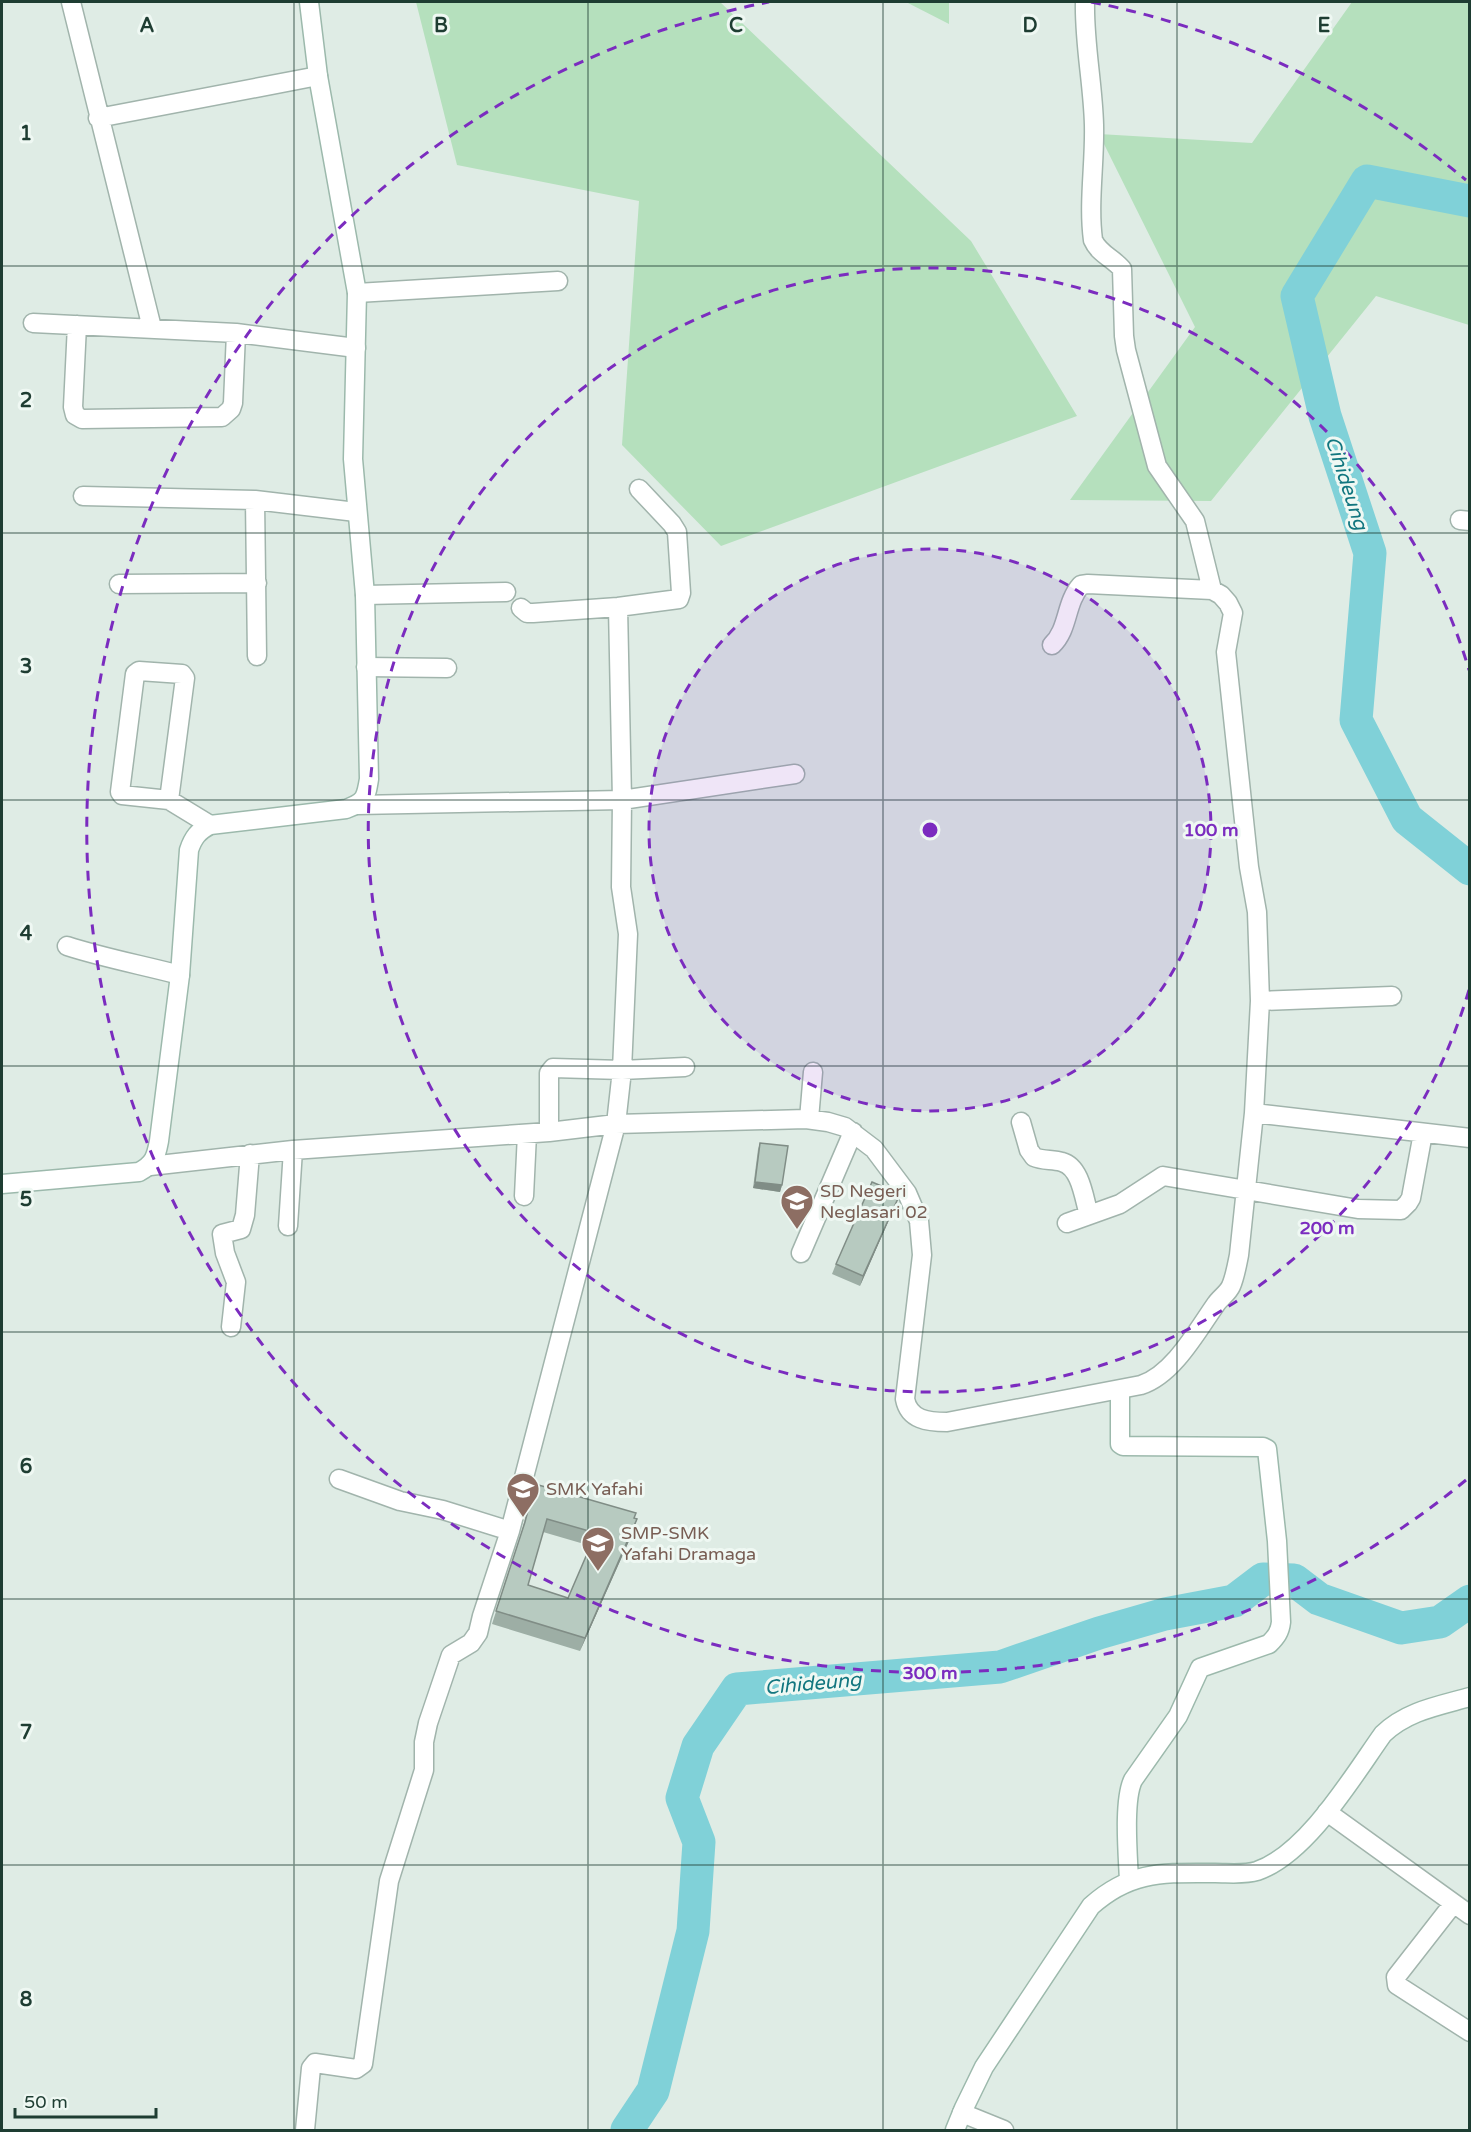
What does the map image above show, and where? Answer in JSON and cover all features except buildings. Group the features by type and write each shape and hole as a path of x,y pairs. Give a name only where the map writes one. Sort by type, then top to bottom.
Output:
{"street":[{"path":"71,2 152,328"},
{"path":"150,1166 156,1155 159,1141 180,975 189,850 196,834 210,825 346,809 364,800 369,779 365,595 356,512 352,430 357,293 318,76 309,2"},
{"path":"1085,2 1086,48 1091,76 1094,127 1093,240 1100,251 1122,269 1124,275 1123,330 1126,350 1157,465 1195,521 1212,590"},
{"path":"99,118 318,76"},
{"path":"357,293 558,281"},
{"path":"33,323 236,333 356,348"},
{"path":"77,325 73,406 75,414 82,419 222,417 227,414 233,403 236,333"},
{"path":"521,608 527,613 533,613 618,607 676,600 681,596 677,532 639,489"},
{"path":"83,496 255,500 356,512"},
{"path":"255,500 257,656"},
{"path":"118,584 256,583"},
{"path":"2,1184 139,1172 150,1166 293,1150 526,1134 616,1124 809,1119 845,1127 874,1149 886,1162 907,1193 919,1221 921,1255 905,1399 912,1415 931,1422 946,1422 1120,1390 1151,1382 1165,1371 1192,1340 1218,1301 1230,1288 1239,1255 1254,1113 1260,1001 1257,912 1249,867 1226,652 1233,613 1221,595 1212,590 1081,585 1074,594 1062,633 1052,645"},
{"path":"365,595 506,592"},
{"path":"305,2130 311,2068 315,2063 356,2069 363,2064 389,1881 423,1770 424,1742 428,1723 451,1655 471,1643 478,1633 510,1531 616,1124 622,1070 628,934 621,894 622,800 618,607"},
{"path":"366,667 447,668"},
{"path":"169,800 185,678 182,674 139,671 135,674 120,792 122,795 169,800 210,825"},
{"path":"357,805 622,800 795,774"},
{"path":"67,946 100,957 125,960 180,975"},
{"path":"1260,1001 1392,996"},
{"path":"549,1132 550,1070 553,1068 622,1070 685,1067"},
{"path":"809,1119 813,1072"},
{"path":"1254,1113 1470,1138"},
{"path":"1021,1122 1029,1150 1034,1157 1065,1162 1073,1169 1078,1176 1089,1215"},
{"path":"801,1253 853,1132"},
{"path":"1067,1222 1120,1204 1163,1176 1358,1209 1401,1210 1411,1198 1423,1133"},
{"path":"524,1196 526,1134"},
{"path":"288,1226 293,1150"},
{"path":"231,1327 236,1282 225,1253 222,1234 242,1229 250,1155"},
{"path":"1120,1390 1120,1444 1123,1446 1263,1447 1267,1449 1277,1541 1281,1622 1276,1637 1269,1644 1200,1668 1178,1716 1133,1780 1128,1801 1129,1881"},
{"path":"339,1479 400,1501 443,1510 510,1531"},
{"path":"955,2130 984,2067 1091,1906 1114,1887 1149,1875 1246,1873 1270,1865 1289,1852 1327,1812 1383,1734 1392,1726 1402,1718 1414,1713 1470,1697"},
{"path":"1327,1812 1470,1915"},
{"path":"1454,1904 1396,1977 1397,1985 1470,2032"},
{"path":"962,2113 1004,2130"}],"green space":[{"path":"416,2 720,2 971,241 1077,416 721,546 622,445 639,201 457,165"},
{"path":"906,2 949,2 949,24"},
{"path":"1352,2 1469,2 1469,325 1376,296 1211,501 1070,500 1195,327 1099,134 1252,143"}],"waterway":[{"name":"Cihideung","path":"1470,201 1367,181 1297,296 1325,416 1370,553 1356,720 1407,819 1470,869"},
{"name":"Cihideung","path":"627,2130 653,2091 693,1931 699,1842 682,1798 698,1746 737,1689 1000,1667 1099,1633 1165,1614 1234,1601 1263,1579 1294,1580 1319,1599 1401,1628 1440,1622 1470,1601"}],"place":[{"name":"SD Negeri Neglasari 02","path":"797,1230"},
{"name":"SMK Yafahi","path":"523,1518"},
{"name":"SMP-SMK Yafahi Dramaga","path":"598,1572"}]}
